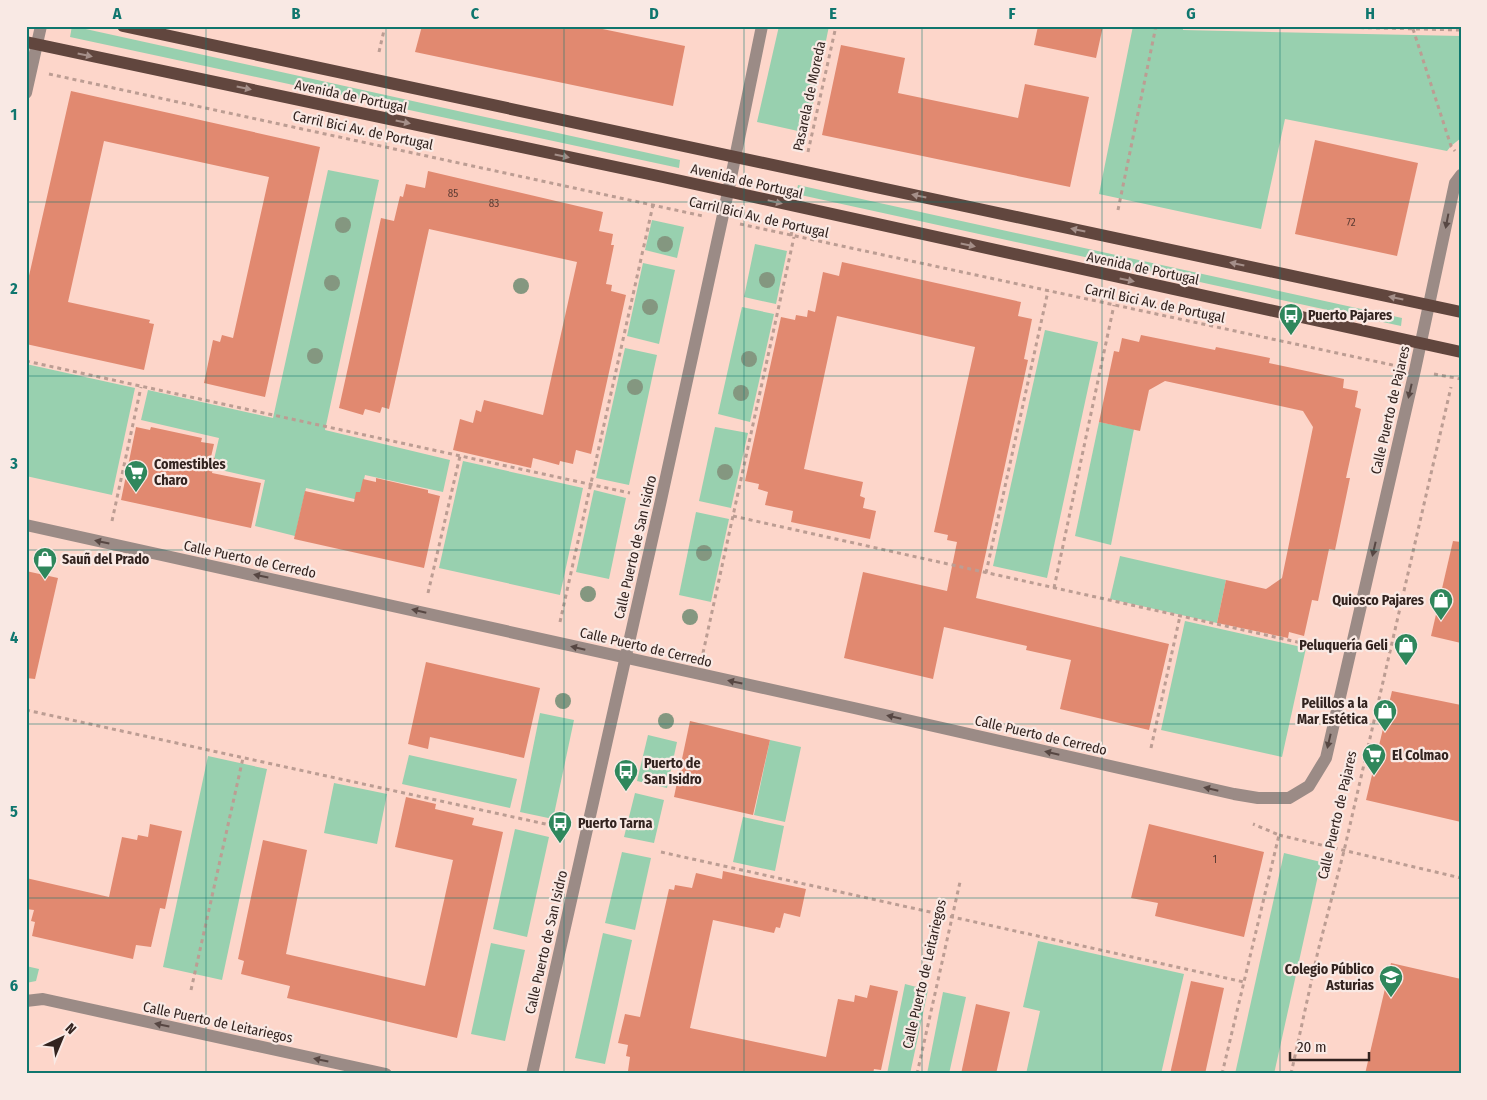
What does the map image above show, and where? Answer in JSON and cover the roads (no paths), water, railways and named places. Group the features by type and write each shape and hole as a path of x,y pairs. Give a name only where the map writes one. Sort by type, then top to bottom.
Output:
{"main road":[{"name":"Avenida de Portugal","path":"123,26 1461,312"},
{"name":"Avenida de Portugal","path":"32,43 1461,352"}],"street":[{"path":"26,93 32,43 41,26"},
{"name":"Calle Puerto de San Isidro","path":"532,1074 722,220 762,26"},
{"name":"Calle Puerto de Pajares","path":"1258,798 1290,798 1309,786 1326,758 1430,306 1455,184 1461,175"},
{"name":"Calle Puerto de Cerredo","path":"26,525 1258,798"},
{"name":"Calle Puerto de Leitariegos","path":"26,1001 43,999 386,1074"}],"place":[{"name":"Puerto Pajares","path":"1291,336"},
{"name":"Comestibles Charo","path":"136,493"},
{"name":"Sauñ del Prado","path":"45,580"},
{"name":"Quiosco Pajares","path":"1441,621"},
{"name":"Peluquería Geli","path":"1406,666"},
{"name":"Pelillos a la Mar Estética","path":"1385,732"},
{"name":"El Colmao","path":"1374,776"},
{"name":"Puerto de San Isidro","path":"626,792"},
{"name":"Puerto Tarna","path":"560,844"},
{"name":"Colegio Público Asturias","path":"1391,998"}]}
